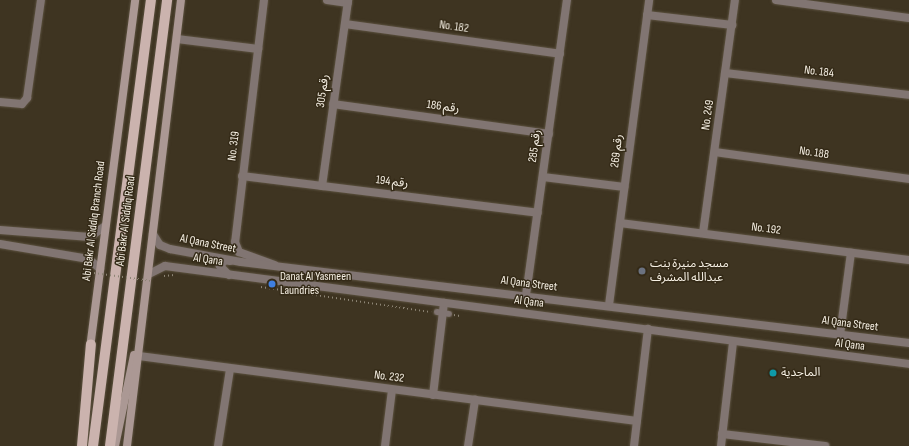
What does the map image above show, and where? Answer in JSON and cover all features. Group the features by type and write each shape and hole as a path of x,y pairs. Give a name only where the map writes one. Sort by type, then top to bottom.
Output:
{"main road":[{"name":"Abi Bakr Al Siddiq Branch Road","path":"77,446 91,344 97,271 105,226 134,0"},
{"name":"Abi Bakr Al Siddiq Road","path":"93,446 151,0"},
{"name":"Abi Bakr Al Siddiq Road","path":"110,446 167,0"},
{"path":"115,446 150,278 153,234 181,0"},
{"path":"127,446 145,300"},
{"path":"82,446 91,344"}],"street":[{"path":"0,102 22,104 27,98 41,0"},
{"name":"No. 319","path":"264,0 235,242 239,252 279,266"},
{"path":"327,0 348,1"},
{"name":"رقم 285","path":"526,295 567,0"},
{"name":"رقم 269","path":"610,305 648,0"},
{"name":"No. 249","path":"704,233 735,0"},
{"path":"776,0 909,18"},
{"name":"رقم 305","path":"322,186 348,1"},
{"path":"647,15 732,26"},
{"name":"No. 182","path":"345,24 560,54"},
{"path":"177,39 258,49"},
{"name":"No. 184","path":"725,73 909,95"},
{"name":"رقم 186","path":"334,104 549,134"},
{"name":"No. 188","path":"715,152 909,179"},
{"name":"رقم 194","path":"242,176 538,213"},
{"path":"543,177 624,187"},
{"name":"No. 192","path":"620,222 909,260"},
{"path":"0,230 90,237 105,226"},
{"name":"Al Qana Street","path":"153,234 160,245 170,249 241,262 610,305 909,343"},
{"path":"0,244 89,259 97,271"},
{"path":"840,335 851,253"},
{"path":"241,262 225,260 220,266 228,275 270,281"},
{"name":"Al Qana","path":"150,278 165,266 909,364"},
{"path":"433,395 444,303"},
{"path":"634,446 648,329"},
{"path":"721,446 733,342"},
{"name":"No. 232","path":"139,356 638,421"},
{"path":"218,446 230,369"},
{"path":"385,446 392,390"},
{"path":"468,446 475,400"},
{"path":"722,434 825,446"}],"path":[{"path":"89,270 150,278 177,275"},
{"path":"256,286 443,313"}],"place":[{"name":"مسجد منيرة بنت عبدالله المشرف","path":"642,271"},
{"name":"Danat Al Yasmeen Laundries","path":"272,284"},
{"name":"الماجدية","path":"773,373"}]}
